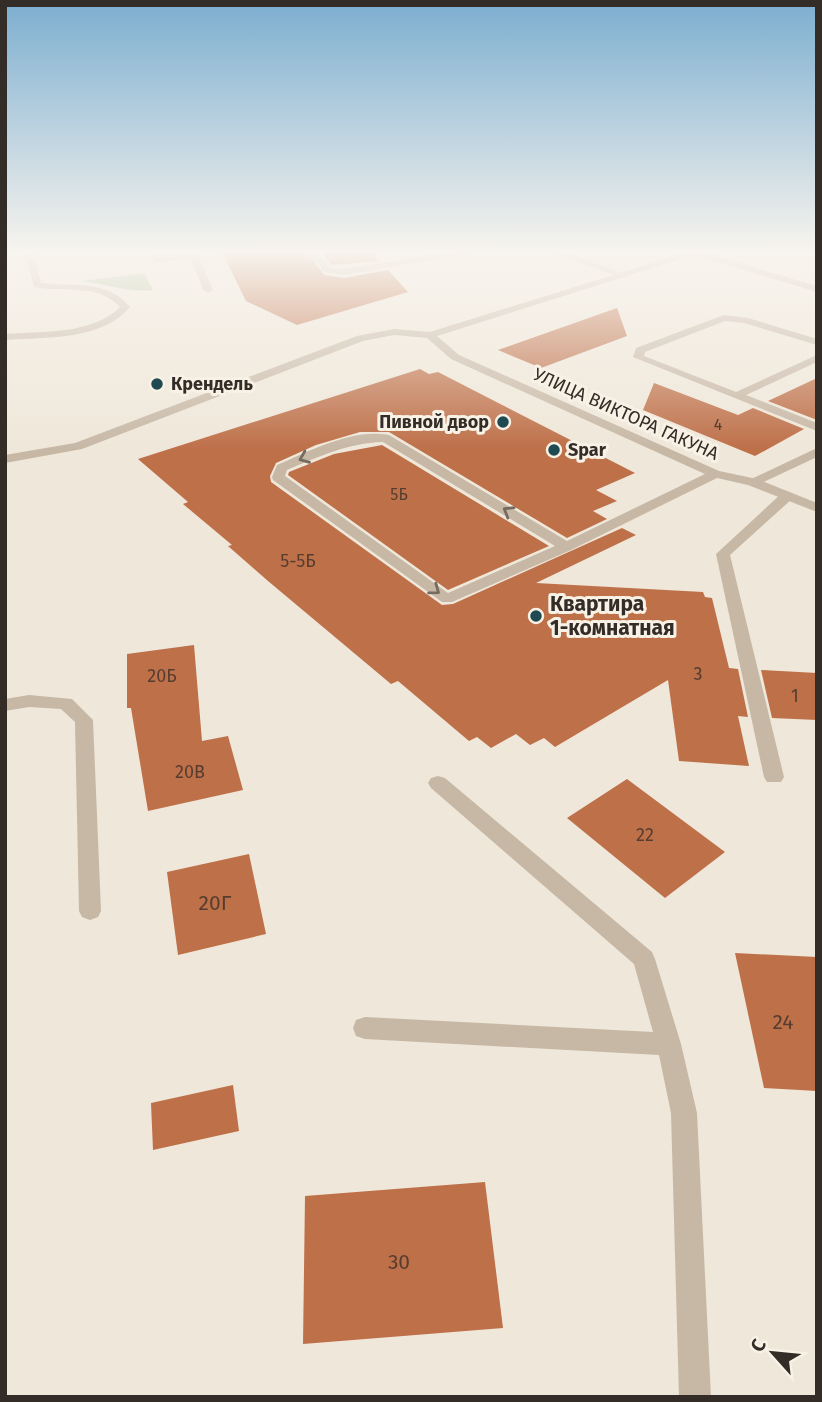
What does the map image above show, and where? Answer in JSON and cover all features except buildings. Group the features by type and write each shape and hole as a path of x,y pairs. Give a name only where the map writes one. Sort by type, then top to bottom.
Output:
{"street":[{"path":"5,337 93,327 118,317"},
{"path":"5,459 78,446 361,338 394,332 430,335 488,317"},
{"path":"817,342 745,320 724,318 640,350 638,357 817,428"},
{"name":"УЛИЦА ВИКТОРА ГАКУНА","path":"430,335 455,357 715,474 752,482 817,508"},
{"path":"736,396 817,358"},
{"path":"566,547 385,438 365,437 317,453 282,468 278,477 447,599 566,547 715,474"},
{"path":"752,482 817,452"},
{"path":"774,777 723,554 787,496"},
{"path":"5,705 29,701 66,703 84,720 90,911"},
{"path":"438,783 644,959 669,1044 684,1113 695,1397"},
{"path":"365,1028 669,1044"}],"place":[{"name":"Крендель","path":"157,384"},
{"name":"Пивной двор","path":"503,422"},
{"name":"Spar","path":"554,450"},
{"name":"Квартира 1-комнатная","path":"536,616"}]}
